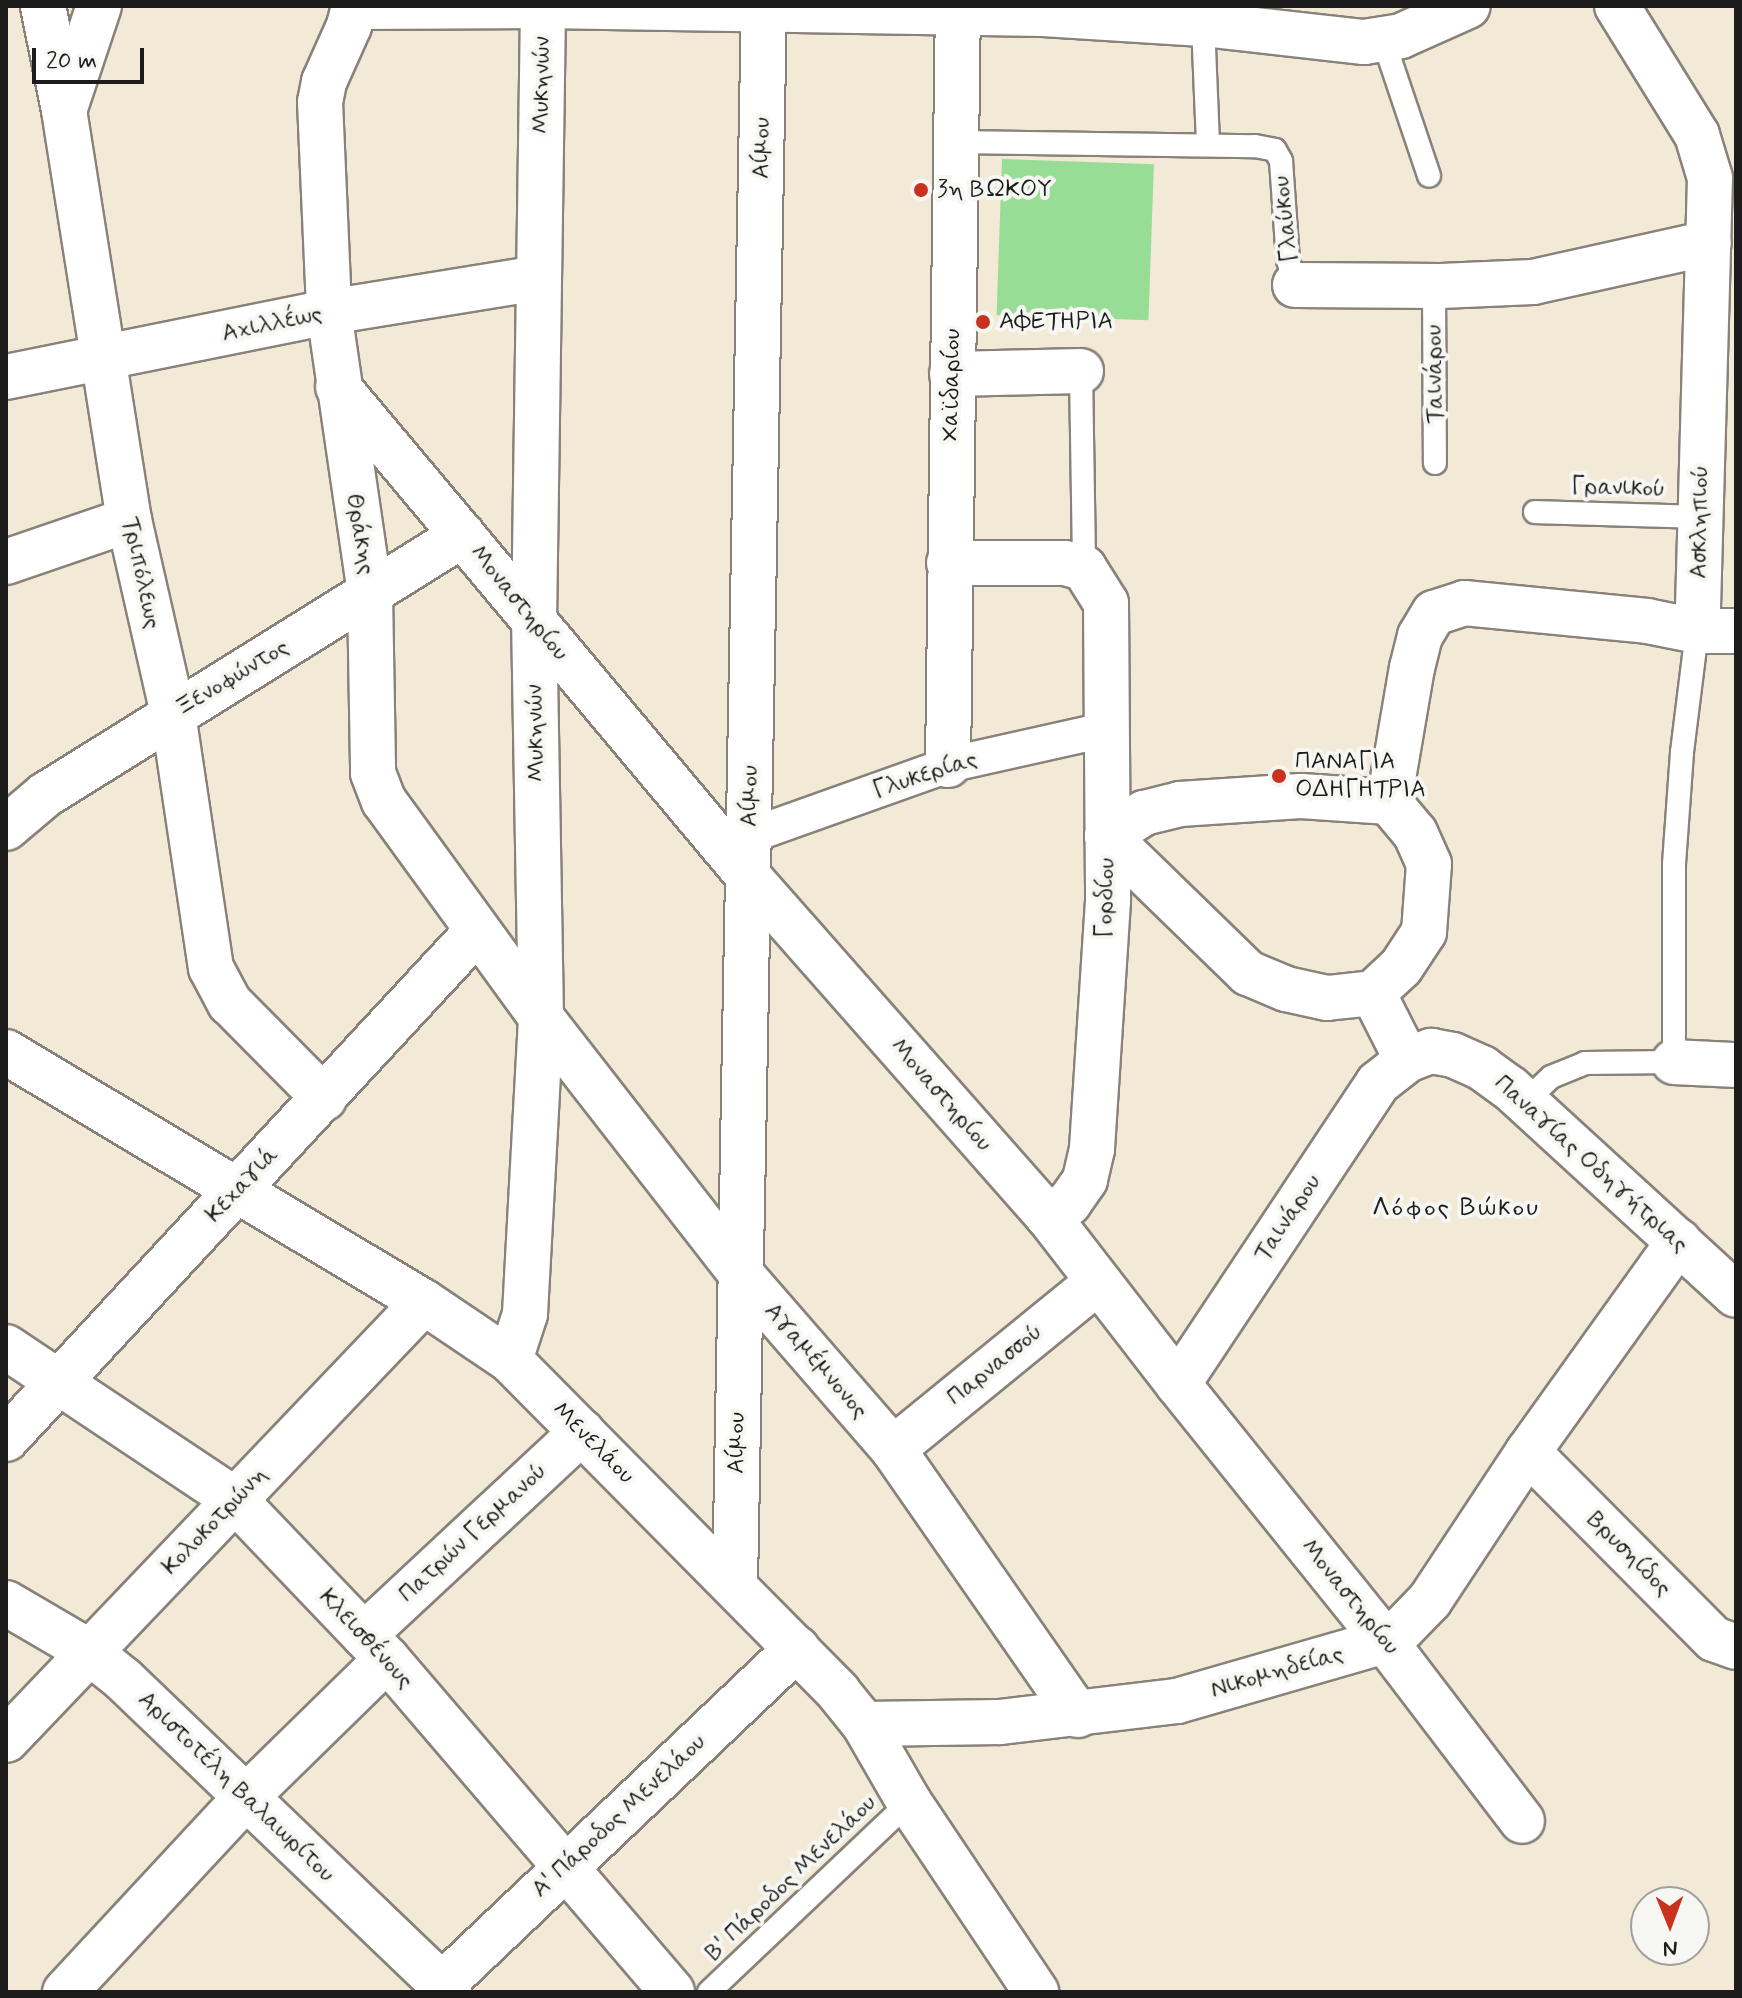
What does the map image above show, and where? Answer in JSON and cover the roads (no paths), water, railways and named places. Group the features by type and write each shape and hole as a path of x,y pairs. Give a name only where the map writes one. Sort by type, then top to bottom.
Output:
{"street":[{"name":"Τριπόλεως","path":"43,6 64,110 129,520 173,714 211,968 230,1003 324,1098"},
{"path":"64,110 99,6"},
{"path":"354,6 958,9 1203,24 1384,42 1468,6"},
{"name":"Θράκης","path":"354,6 324,82 320,102 329,312 370,594 373,773 384,801 541,1017"},
{"name":"Μυκηνών","path":"510,1360 525,1314 541,1017 534,623 543,6"},
{"name":"Ασκληπιού","path":"1617,6 1723,176 1709,243 1720,339 1700,517 1717,631"},
{"name":"Αίμου","path":"735,1585 764,8"},
{"name":"Χαϊδαρίου","path":"948,765 958,9"},
{"name":"Γλαύκου","path":"1295,285 1434,286 1533,282 1709,243"},
{"name":"Αχιλλέως","path":"6,377 329,312 538,278"},
{"path":"952,374 1081,371"},
{"name":"Μοναστηρίου","path":"338,387 534,623 749,856 1048,1216 1178,1384 1385,1641 1522,1821"},
{"path":"6,562 129,520"},
{"name":"Ξενοφώντος","path":"6,828 45,795 463,535"},
{"path":"949,563 1065,563 1084,568"},
{"name":"Γορδίου","path":"1048,1216 1069,1203 1085,1180 1092,1149 1108,901 1106,603 1084,568"},
{"path":"1389,802 1412,668 1420,636 1434,613 1464,603 1717,631"},
{"name":"Γλυκερίας","path":"749,856 948,765 1105,730"},
{"path":"1301,796 1389,802 1415,833 1429,864 1428,895 1424,932 1401,967 1373,993 1327,998 1286,989 1248,973 1107,836 1144,813 1180,804 1301,796"},
{"name":"Κεχαγιά","path":"6,1439 477,931"},
{"path":"1373,993 1407,1060"},
{"name":"Αγαμέμνονος","path":"541,1017 741,1274 893,1449 1078,1715"},
{"name":"Παναγίας Οδηγήτριας","path":"1407,1060 1431,1051 1453,1055 1482,1068 1736,1295"},
{"name":"Μενελάου","path":"6,1052 424,1302 510,1360 797,1648 864,1724 909,1802 1036,1992"},
{"name":"Ταινάρου","path":"1178,1384 1378,1083 1407,1060"},
{"path":"1674,1062 1736,1065"},
{"name":"Νικομηδείας","path":"864,1724 1000,1722 1177,1701 1385,1641 1403,1628 1430,1600 1528,1452 1679,1241"},
{"name":"Παρνασσού","path":"893,1449 1098,1282"},
{"name":"Κολοκοτρώνη","path":"6,1740 424,1302"},
{"name":"Κλεισθένους","path":"6,1347 235,1500 375,1647 672,1992"},
{"name":"Πατρών Γερμανού","path":"65,1992 246,1797 375,1647 582,1432"},
{"name":"Βρυσηίδος","path":"1528,1452 1714,1639 1736,1647"},
{"name":"Αριστοτέλη Βαλαωρίτου","path":"6,1603 88,1651 123,1679 445,1988"},
{"name":"Α' Πάροδος Μενελάου","path":"445,1988 565,1866 797,1648"}],"lane":[{"path":"1203,24 1208,145"},
{"path":"1384,42 1429,176"},
{"name":"Γλαύκου","path":"956,142 1208,145 1275,150 1281,161 1288,260 1295,285"},
{"name":"Ταινάρου","path":"1434,286 1435,463"},
{"path":"1081,371 1084,568"},
{"name":"Γρανικού","path":"1535,512 1700,517"},
{"name":"Ασκληπιού","path":"1674,1062 1674,864 1682,752 1717,631"},
{"path":"1524,1103 1551,1077 1585,1063 1674,1062"},
{"name":"Β' Πάροδος Μενελάου","path":"709,1992 909,1802"}],"place":[{"name":"3η ΒΩΚΟΥ","path":"921,190"},
{"name":"ΑΦΕΤΗΡΙΑ","path":"983,322"},
{"name":"ΠΑΝΑΓΙΑ ΟΔΗΓΗΤΡΙΑ","path":"1279,776"}],"district":[{"name":"Λόφος Βώκου","path":"1456,1209"}]}
